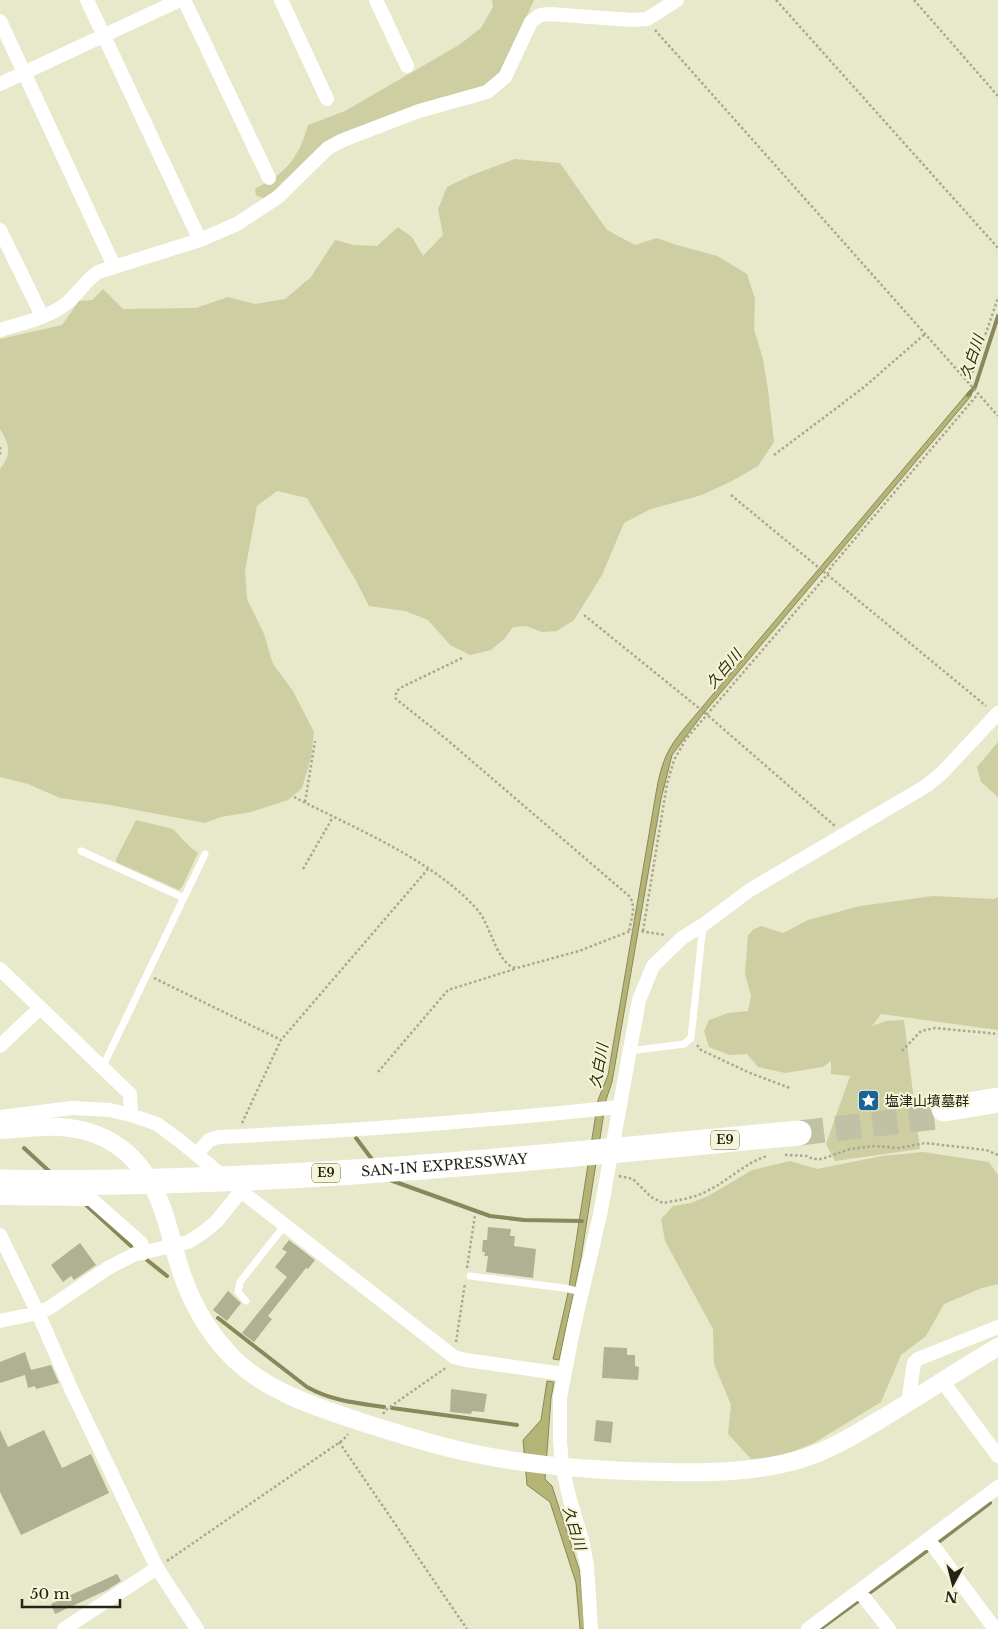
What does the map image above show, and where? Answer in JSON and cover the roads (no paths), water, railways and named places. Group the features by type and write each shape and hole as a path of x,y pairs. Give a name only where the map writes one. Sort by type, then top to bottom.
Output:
{"highway":[{"path":"998,1100 944,1112 998,1108"},
{"name":"SAN-IN EXPRESSWAY","path":"0,1182 123,1182 278,1177 479,1163 799,1129"},
{"name":"SAN-IN EXPRESSWAY","path":"0,1174 66,1176 269,1170 650,1144"}],"street":[{"path":"87,0 197,234"},
{"path":"0,84 180,0"},
{"path":"184,0 268,178"},
{"path":"281,0 327,99"},
{"path":"376,0 407,66"},
{"path":"0,330 58,309 69,301 89,278 98,272 200,240 237,224 278,197 328,148 343,140 419,111 487,92 505,77 531,22 540,15 632,20 647,18 677,0"},
{"path":"0,21 114,266"},
{"path":"0,230 42,316"},
{"path":"591,1629 582,1540 570,1500 556,1465 560,1441 560,1397 580,1291 600,1215 628,1051 639,1000 647,977 653,966 682,938 750,890 919,790 942,773 997,714"},
{"path":"0,969 130,1094 131,1115"},
{"path":"0,1046 40,1008"},
{"path":"197,1154 209,1140 219,1137 501,1119 619,1107"},
{"path":"0,1117 72,1108 110,1110 157,1124 454,1357 564,1374"},
{"path":"0,1130 60,1127 79,1130 100,1136 121,1147 136,1161 144,1171 165,1214 186,1286 195,1306 208,1327 233,1357 266,1383 292,1397 323,1409 407,1436 478,1454 526,1462 600,1470 728,1472 765,1467 804,1458 850,1437 998,1347"},
{"path":"0,1320 38,1313 49,1308 108,1268 133,1255 188,1242 216,1222 241,1191"},
{"path":"0,1198 91,1199 141,1243 144,1253"},
{"path":"0,1235 157,1568 197,1629"},
{"path":"908,1403 914,1364 918,1359 998,1327"},
{"path":"943,1382 998,1456"},
{"path":"808,1629 997,1490"},
{"path":"928,1539 995,1629"},
{"path":"64,1629 157,1568"},
{"path":"860,1591 889,1629"}],"lane":[{"path":"80,851 184,898"},
{"path":"102,1068 205,854"},
{"path":"628,1051 684,1044 691,1038 703,925"},
{"path":"246,1302 238,1292 240,1282 285,1225"},
{"path":"467,1276 580,1291"}],"waterway":[{"name":"久白川","path":"968,395 975,387 998,316"},
{"path":"356,1138 374,1162"},
{"path":"24,1148 50,1172"},
{"path":"390,1180 490,1216 524,1220 582,1221"},
{"path":"85,1204 131,1246"},
{"path":"147,1260 167,1276"},
{"path":"218,1318 316,1392 354,1403 384,1407"},
{"path":"392,1408 517,1425"},
{"path":"936,1544 990,1503"},
{"path":"820,1629 931,1548"}],"tunnel":[{"path":"799,1133 945,1116"}],"place":[{"name":"塩津山墳墓群","path":"869,1101"}]}
